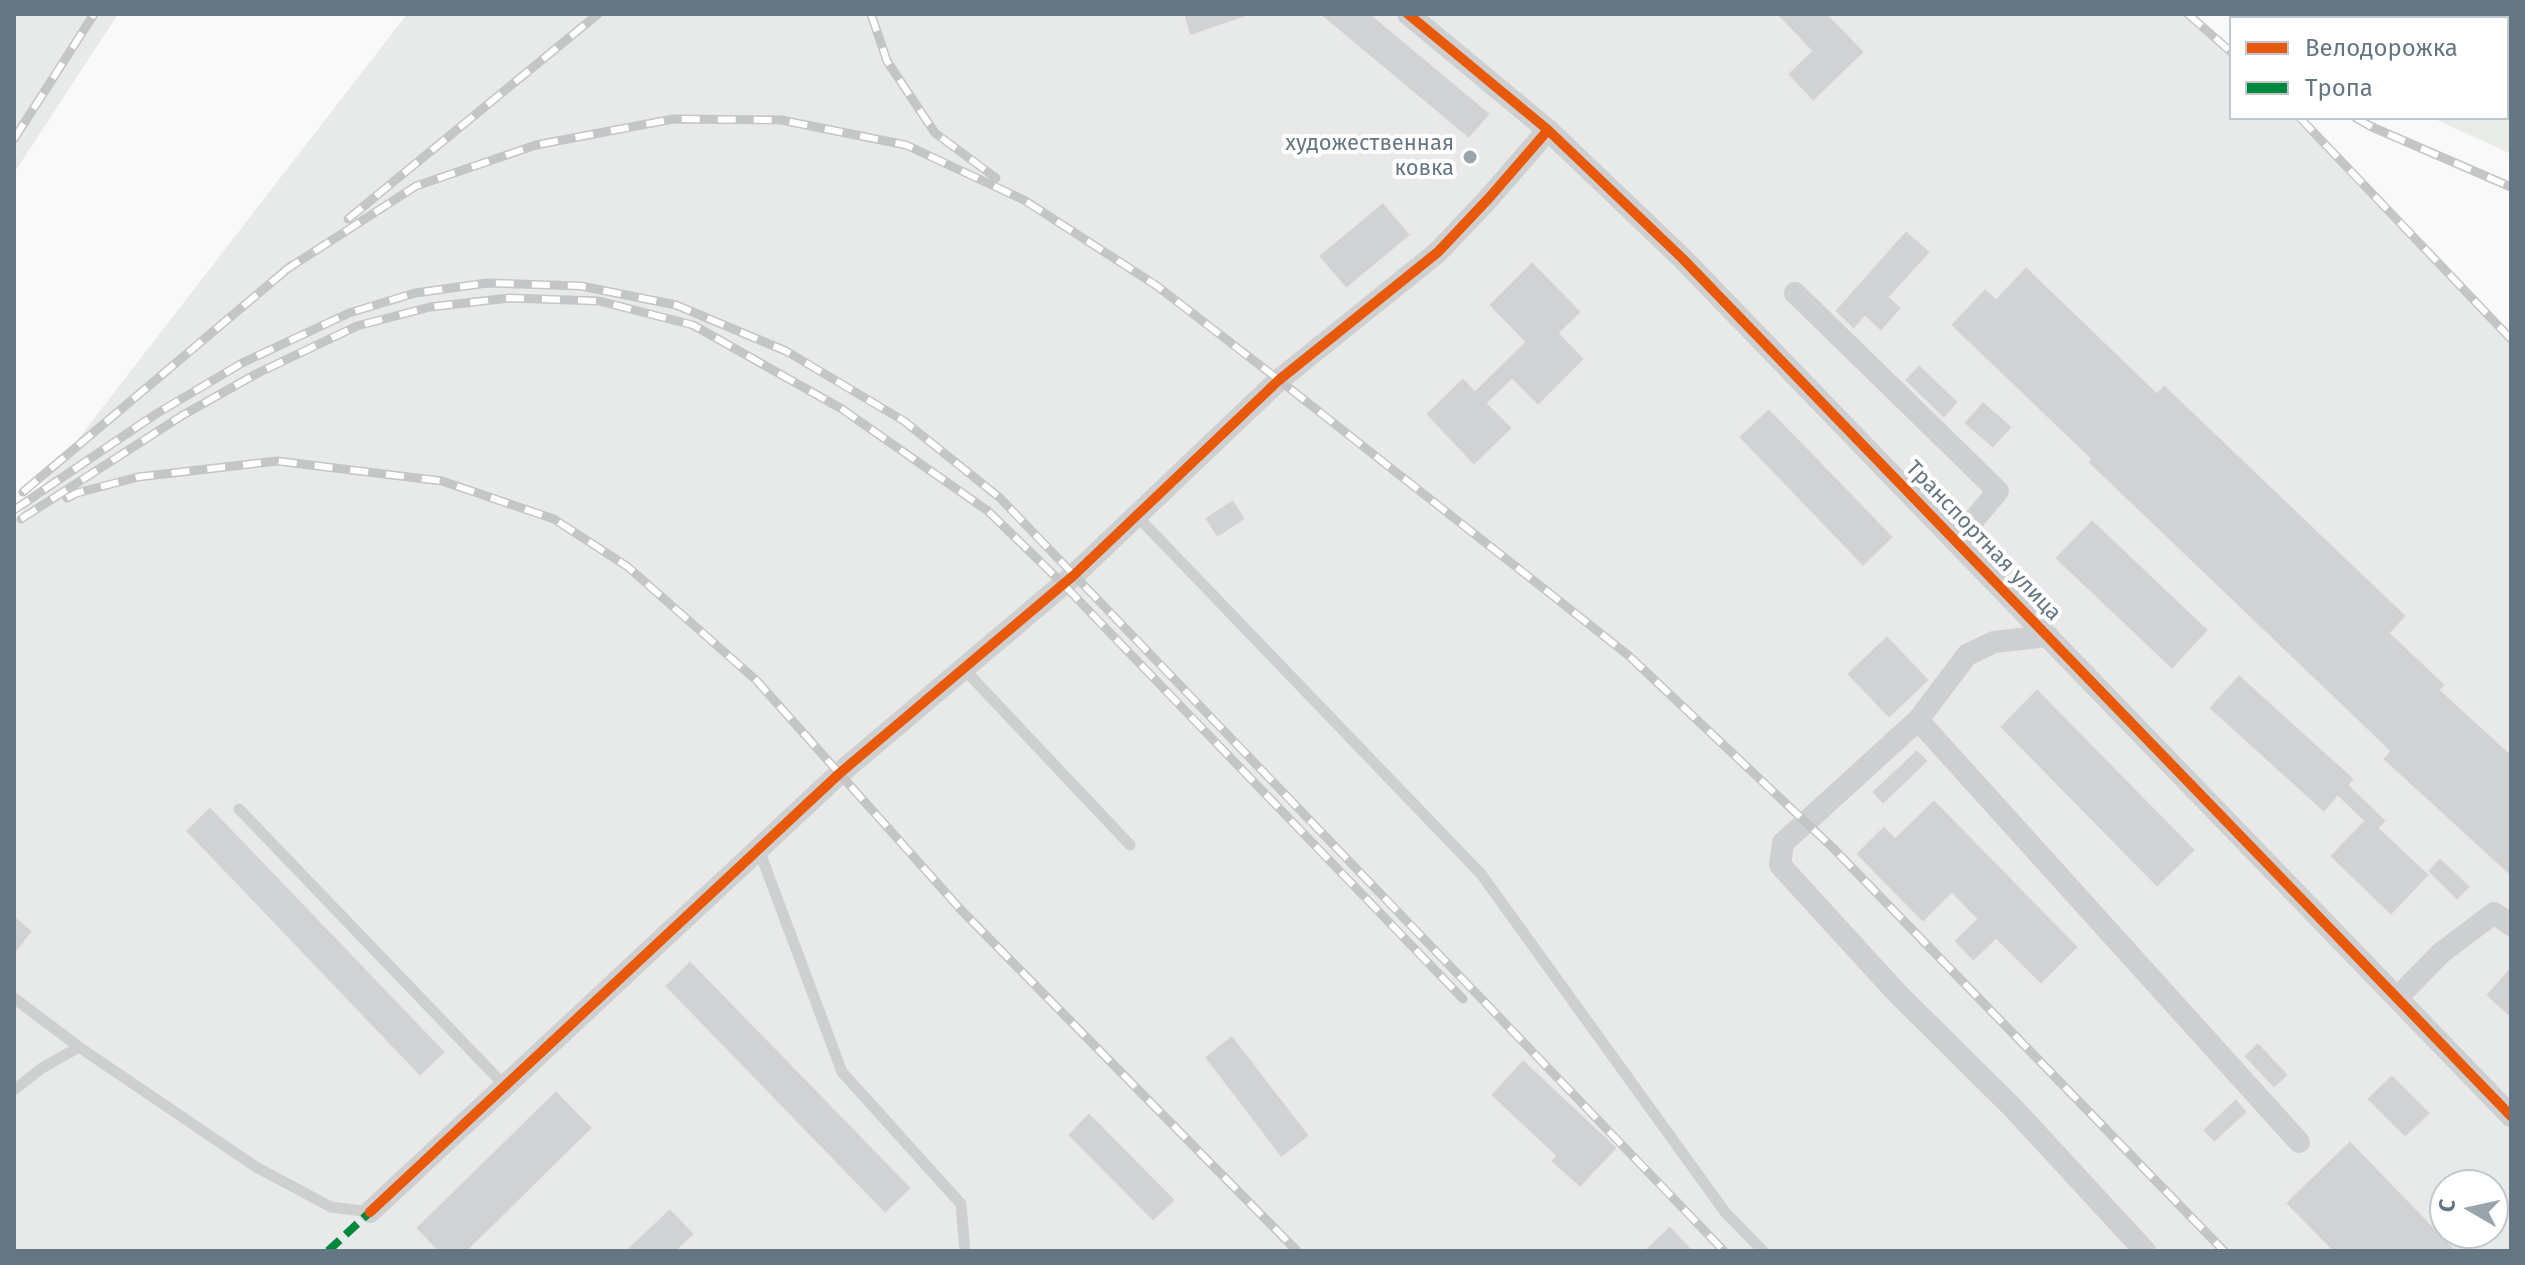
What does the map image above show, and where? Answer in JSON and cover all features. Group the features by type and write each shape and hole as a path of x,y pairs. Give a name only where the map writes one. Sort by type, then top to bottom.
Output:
{"street":[{"name":"Транспортная улица","path":"1408,14 1548,130 1683,259 2511,1116"},
{"path":"370,1212 840,773 1073,576 1279,380 1438,252 1548,130"},
{"path":"1795,293 1998,491 1956,541"},
{"path":"2048,636 1994,642 1967,655 1918,720 1783,843 1780,865 1897,993 2014,1109 2145,1251"},
{"path":"1918,720 2299,1142"},
{"path":"2397,998 2441,953 2494,913 2511,925"}],"lane":[{"path":"1136,515 1481,874 1725,1212 1763,1251"},
{"path":"963,668 1130,845"},
{"path":"239,809 505,1086"},
{"path":"759,850 842,1072 961,1204 965,1251"},
{"path":"14,998 79,1047 256,1167 331,1207 370,1212"},
{"path":"14,1090 42,1068 79,1047"}],"shaded area":[{"path":"14,14 118,14 14,173"},
{"path":"407,14 2187,14 2229,55 2229,120 2295,120 2511,334 2511,1251 14,1251 14,522"},
{"path":"2245,14 2511,14 2511,154 2437,120 2509,120 2509,16"}],"building":[{"path":"1183,14 1246,14 1246,17 1190,36"},
{"path":"1319,14 1371,14 1491,114 1469,139"},
{"path":"1776,14 1828,14 1865,52 1813,102 1787,74 1811,51"},
{"path":"1383,202 1411,235 1346,289 1318,256"},
{"path":"1906,230 1931,252 1890,297 1902,308 1881,332 1865,317 1854,330 1834,311"},
{"path":"1532,261 1582,312 1560,333 1585,359 1538,406 1512,380 1488,403 1513,428 1474,466 1425,414 1463,377 1475,390 1524,342 1488,305"},
{"path":"2026,266 2157,392 2164,384 2407,616 2391,633 2446,685 2441,690 2511,754 2511,877 2382,759 2389,751 2087,462 2090,459 1950,325 1985,288 1996,298"},
{"path":"1919,364 1959,402 1944,419 1904,380"},
{"path":"1983,401 2013,427 1993,449 1963,423"},
{"path":"1769,408 1894,537 1863,567 1738,437"},
{"path":"1233,499 1246,519 1217,538 1204,518"},
{"path":"2092,519 2209,630 2172,670 2054,558"},
{"path":"1887,635 1930,680 1889,719 1846,674"},
{"path":"2239,674 2355,779 2350,785 2387,821 2380,828 2430,875 2391,916 2329,856 2363,821 2338,797 2324,813 2208,708"},
{"path":"2037,688 2196,850 2157,888 1999,727"},
{"path":"1917,749 1929,761 1883,805 1871,792"},
{"path":"1934,799 2079,947 2041,985 1996,940 1973,962 1953,941 1976,919 1952,894 1923,923 1855,854 1884,825 1895,837"},
{"path":"210,806 446,1052 420,1077 185,831"},
{"path":"2440,857 2471,887 2457,901 2427,871"},
{"path":"14,915 33,931 14,955"},
{"path":"690,960 912,1188 885,1214 664,986"},
{"path":"2511,966 2511,1019 2485,995"},
{"path":"1232,1035 1310,1136 1281,1158 1204,1057"},
{"path":"2258,1042 2289,1075 2274,1089 2243,1056"},
{"path":"1523,1059 1618,1148 1580,1188 1550,1161 1555,1156 1490,1095"},
{"path":"2392,1074 2431,1113 2405,1138 2366,1099"},
{"path":"556,1090 593,1128 468,1251 437,1251 415,1228"},
{"path":"2236,1098 2248,1112 2214,1143 2202,1130"},
{"path":"1089,1112 1176,1200 1153,1222 1067,1135"},
{"path":"2350,1140 2429,1222 2429,1249 2457,1251 2332,1251 2285,1203"},
{"path":"670,1208 695,1234 677,1251 624,1251"},
{"path":"1670,1225 1694,1251 1643,1251"}],"railway":[{"path":"14,139 94,14"},
{"path":"348,219 598,14"},
{"path":"871,14 887,61 935,133 996,178"},
{"path":"2188,14 2229,50"},
{"path":"284,271 416,186 536,145 673,119 781,120 906,145 1024,200 1157,286 1628,655 1832,847 2224,1251"},
{"path":"2302,120 2511,339"},
{"path":"2360,120 2511,187"},
{"path":"23,492 292,265"},
{"path":"14,510 156,414 242,363 349,313 415,293 487,283 581,286 676,305 786,351 904,421 1000,498 1724,1251"},
{"path":"21,519 183,415 256,374 357,326 430,307 509,298 599,301 693,325 842,409 988,511 1063,584 1463,999"},
{"path":"67,498 138,477 277,461 442,481 554,519 628,567 757,681 962,911 1297,1251"}],"marked path":[{"path":"328,1251 370,1212"}],"cycle path":[{"path":"1408,14 1548,130 1683,259 2511,1116"},
{"path":"370,1212 840,773 1073,576 1279,380 1438,252 1548,130"}],"place":[{"name":"художественная ковка","path":"1470,157"}]}
